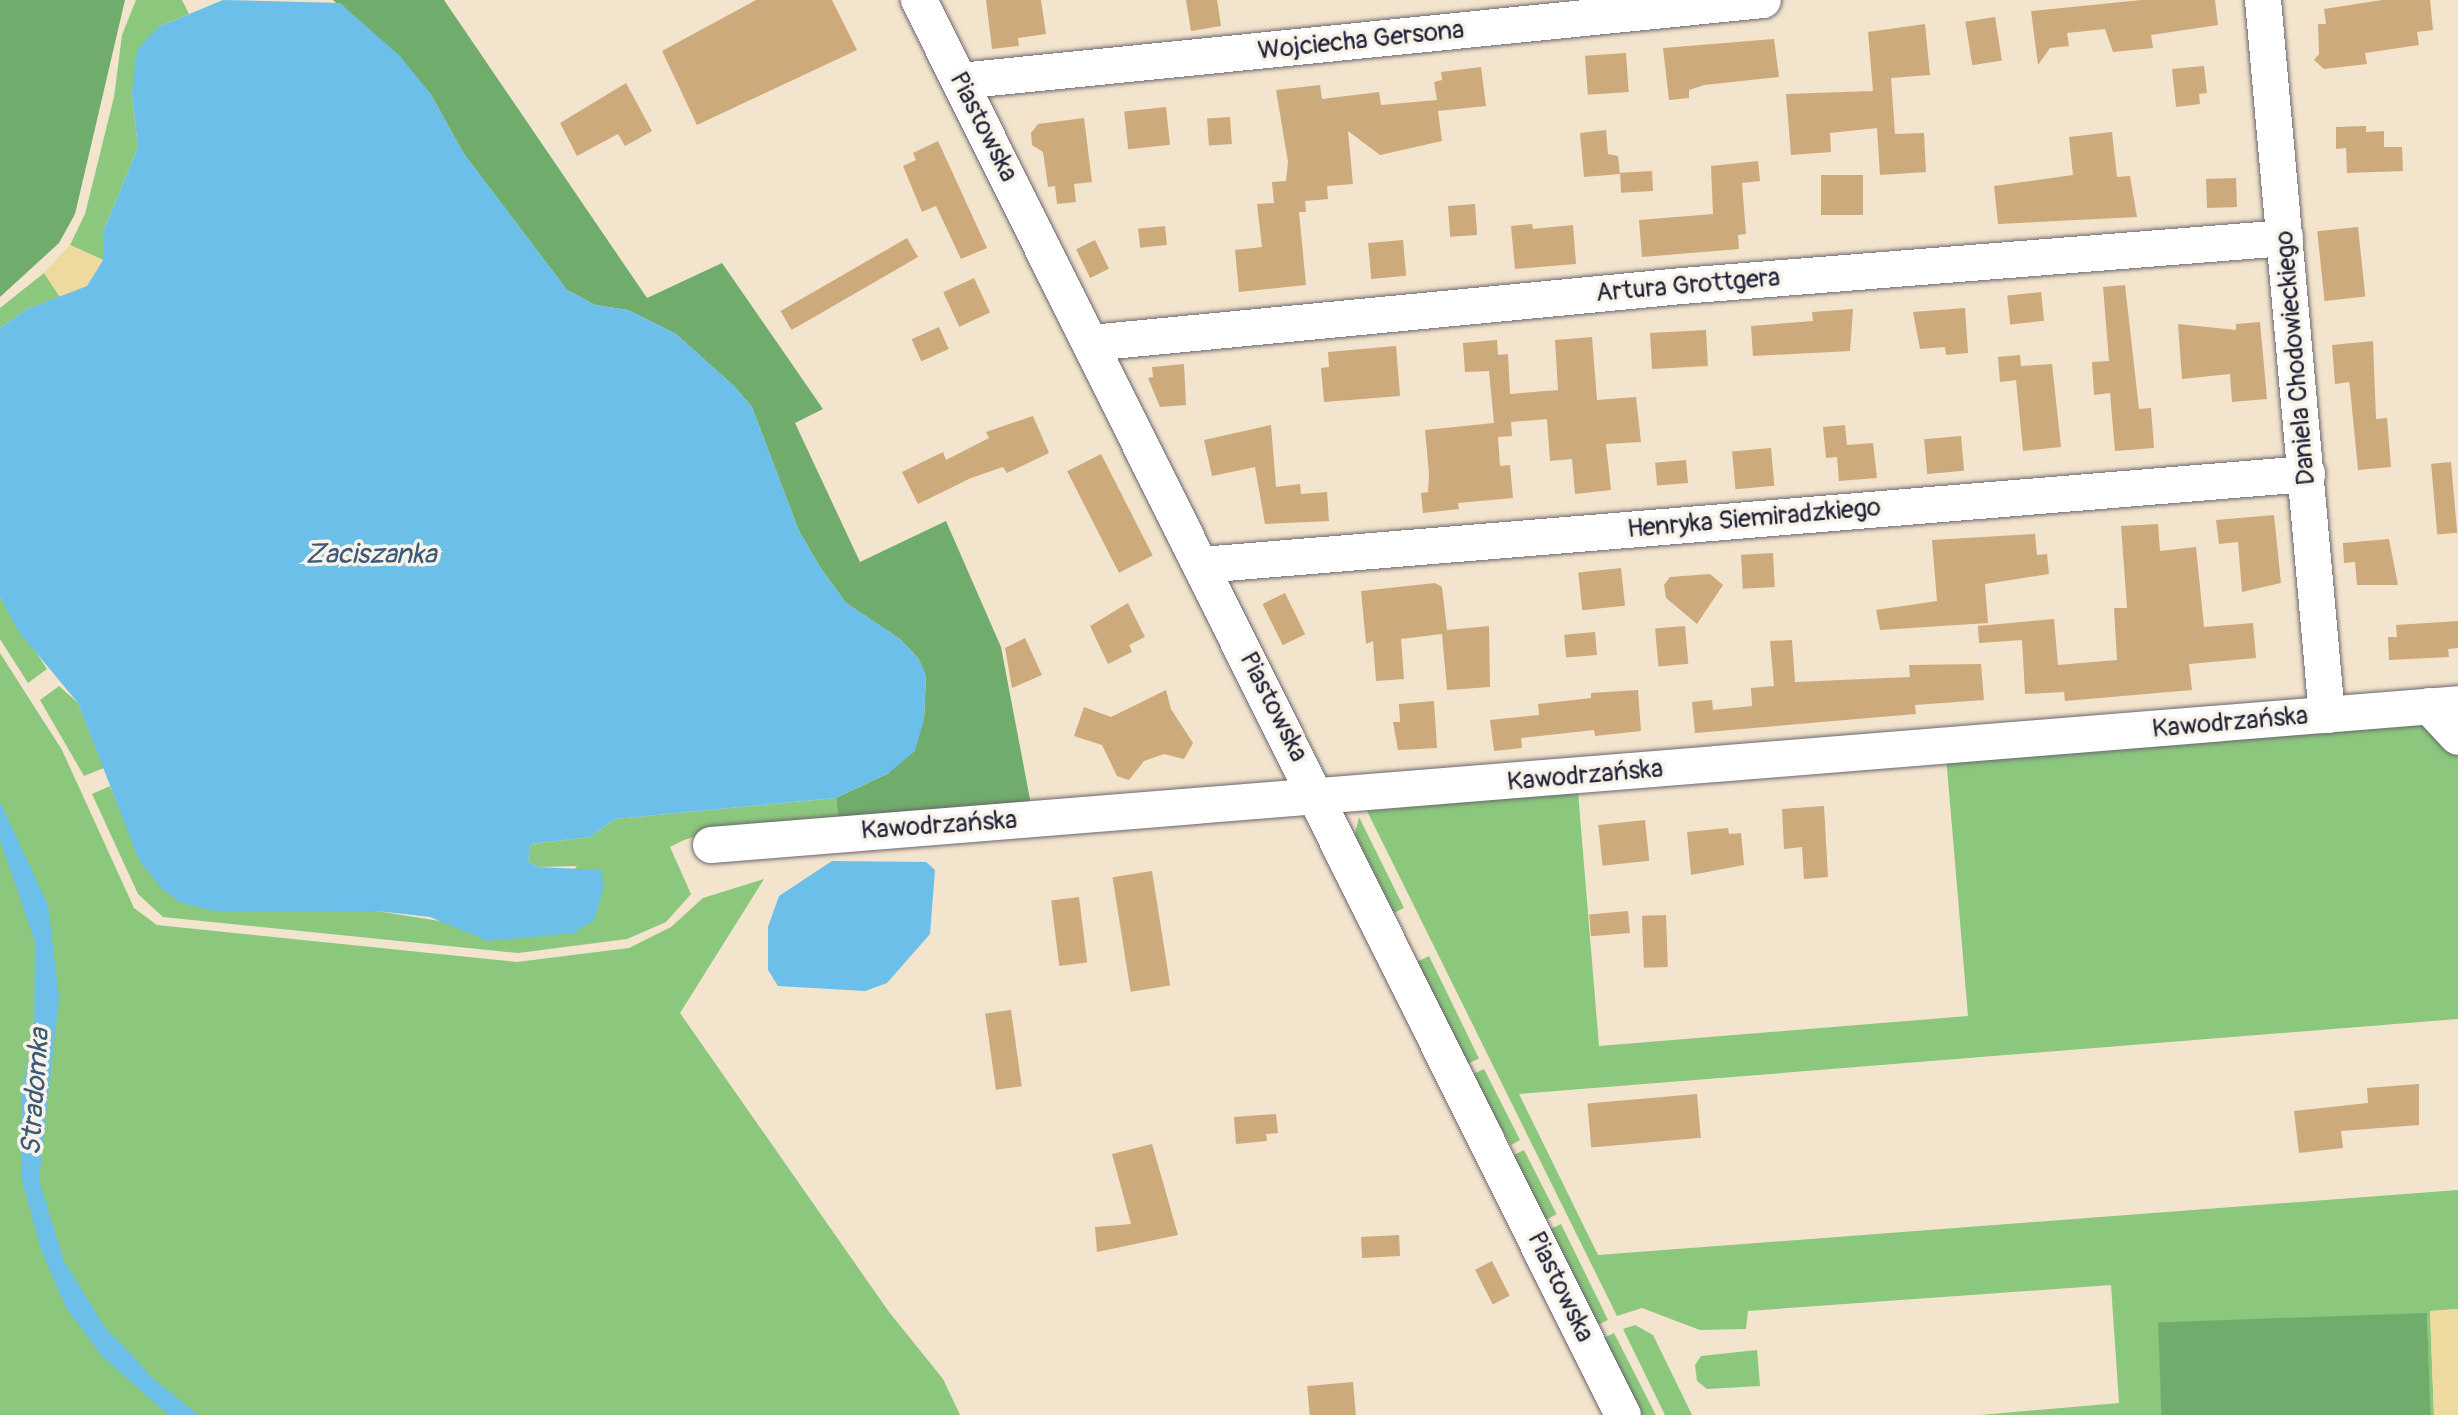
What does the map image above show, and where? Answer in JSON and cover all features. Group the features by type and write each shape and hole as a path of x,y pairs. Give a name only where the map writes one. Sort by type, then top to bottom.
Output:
{"street":[{"name":"Piastowska","path":"919,0 1623,1415"},
{"name":"Wojciecha Gersona","path":"960,81 1763,0"},
{"name":"Daniela Chodowieckiego","path":"2263,0 2327,715"},
{"name":"Artura Grottgera","path":"1091,343 1712,284 2285,238"},
{"name":"Henryka Siemiradzkiego","path":"1202,565 2307,474"},
{"name":"Kawodrzańska","path":"711,845 2443,705"},
{"path":"2443,705 2458,737"}],"green space":[{"path":"0,0 125,0 75,214 59,243 0,297"},
{"path":"136,0 182,0 189,14 158,27 132,93 138,148 103,232 103,260 70,245 85,214 114,97 122,35"},
{"path":"333,0 444,0 647,298 722,263 823,409 795,423 860,562 946,521 1001,647 1033,815 839,823 836,798 889,773 924,719 926,676 918,658 900,639 846,603 820,567 799,531 752,407 734,386 676,334 628,310 595,305 567,290 464,154 430,93"},
{"path":"44,273 60,297 27,309 0,328 0,308"},
{"path":"0,597 47,669 28,683 0,639"},
{"path":"0,653 62,750 134,908 157,925 517,962 629,948 671,927 703,898 764,879 680,1013 889,1312 943,1379 960,1415 0,1415"},
{"path":"59,686 78,703 104,768 84,776 40,700"},
{"path":"2420,719 2458,754 2458,1019 1519,1094 1598,1255 2458,1190 2458,1309 2430,1311 2434,1415 2430,1415 2427,1314 2159,1325 2162,1415 1980,1415 2119,1403 2111,1285 1748,1311 1746,1329 1700,1330 1642,1308 1617,1316 1367,811 1578,792 1599,1046 1968,1016 1946,756"},
{"path":"110,786 125,822 377,911 458,924 488,941 521,936 577,866 538,867 528,861 531,844 590,837 615,819 836,798 839,823 707,833 684,840 670,847 691,894 666,922 627,939 518,953 163,917 138,894 92,794"},
{"path":"1359,817 1404,908 1392,914 1354,838"},
{"path":"1429,956 1479,1058 1465,1065 1416,963"},
{"path":"1484,1069 1520,1140 1511,1145 1471,1075"},
{"path":"1524,1150 1557,1214 1544,1221 1512,1156"},
{"path":"1561,1224 1608,1320 1600,1324 1593,1322 1548,1230"},
{"path":"2427,1313 2431,1415 2161,1415 2158,1322"},
{"path":"1635,1325 1653,1335 1692,1415 1665,1415 1623,1329"},
{"path":"1614,1333 1656,1415 1639,1415 1601,1340"},
{"path":"1757,1350 1760,1386 1707,1389 1697,1381 1695,1365 1701,1356"}],"sand":[{"path":"70,245 103,260 87,286 60,297 44,273"},
{"path":"2458,1309 2458,1415 2434,1415 2430,1311"}],"water":[{"name":"Zaciszanka","path":"223,0 340,3 400,56 430,93 464,154 567,290 595,305 628,310 676,334 734,386 752,407 799,531 820,567 846,603 900,639 918,658 926,675 924,719 915,751 889,773 836,798 615,819 590,837 531,844 528,861 538,867 602,870 603,890 594,920 574,933 488,941 430,917 377,911 220,912 181,903 161,888 139,860 78,703 19,632 0,597 0,328 27,309 87,286 103,260 103,232 138,148 132,93 137,50 158,27"},
{"name":"Stradomka","path":"0,802 48,905 59,997 39,1180 64,1261 104,1326 156,1381 198,1415 168,1415 102,1356 66,1308 40,1247 22,1179 22,1087 34,1037 35,942 0,840"},
{"path":"832,861 926,862 935,870 930,934 887,983 865,991 778,986 768,970 768,927 779,896"}],"building":[{"path":"756,0 832,0 857,50 697,125 662,51"},
{"path":"986,0 1041,0 1046,34 1018,38 1019,46 992,49"},
{"path":"1186,0 1217,0 1221,26 1191,31"},
{"path":"2141,0 2215,0 2218,25 2151,35 2153,48 2113,52 2105,29 2067,33 2069,46 2050,48 2038,65 2031,11"},
{"path":"2382,0 2430,0 2433,30 2417,32 2419,45 2365,53 2367,64 2324,69 2314,60 2319,54 2318,24 2326,24 2324,9"},
{"path":"1995,17 2002,60 1972,65 1965,22"},
{"path":"1925,24 1930,75 1891,78 1895,134 1924,133 1926,172 1880,175 1877,128 1830,133 1831,152 1791,155 1786,94 1873,91 1868,32"},
{"path":"1774,39 1779,77 1704,85 1689,90 1689,98 1669,100 1663,48"},
{"path":"1626,53 1629,92 1588,95 1585,56"},
{"path":"2204,66 2207,93 2199,94 2200,104 2176,107 2172,69"},
{"path":"1481,67 1486,106 1438,111 1442,141 1380,155 1348,131 1353,184 1327,186 1328,199 1305,201 1306,212 1299,212 1306,285 1239,292 1235,250 1262,247 1257,204 1274,203 1272,182 1286,181 1288,162 1276,90 1320,85 1322,99 1379,92 1381,105 1437,100 1434,82 1442,80 1441,72"},
{"path":"626,83 652,131 625,146 618,134 577,156 560,123"},
{"path":"1166,107 1170,145 1128,149 1124,111"},
{"path":"1230,117 1232,144 1209,146 1207,119"},
{"path":"1084,118 1092,182 1074,184 1076,202 1057,204 1055,186 1048,187 1043,152 1032,145 1031,133 1038,124"},
{"path":"2366,126 2366,132 2384,131 2384,147 2402,147 2403,171 2347,173 2346,148 2336,149 2336,127"},
{"path":"1606,130 1608,154 1618,156 1620,174 1584,177 1580,133"},
{"path":"2112,132 2117,177 2130,176 2137,217 1998,224 1994,186 2073,175 2069,137"},
{"path":"938,141 987,248 961,259 936,206 922,212 903,166 916,160 913,153"},
{"path":"1758,161 1760,181 1742,183 1746,234 1738,235 1739,249 1642,257 1639,220 1713,214 1711,166"},
{"path":"1652,171 1653,191 1621,193 1620,173"},
{"path":"1821,175 1863,175 1863,215 1821,215"},
{"path":"2236,178 2237,207 2207,208 2206,179"},
{"path":"1475,204 1477,235 1450,237 1448,206"},
{"path":"1532,224 1533,229 1573,225 1576,264 1515,269 1511,226"},
{"path":"1165,226 1167,245 1140,248 1138,229"},
{"path":"2358,227 2365,297 2325,301 2317,231"},
{"path":"907,238 918,257 792,330 781,311"},
{"path":"1095,240 1109,269 1090,278 1076,249"},
{"path":"1403,240 1406,276 1371,279 1368,243"},
{"path":"974,278 990,312 959,327 943,292"},
{"path":"2125,285 2139,409 2151,408 2154,448 2115,451 2110,393 2094,395 2092,362 2109,361 2103,287"},
{"path":"2041,292 2044,321 2010,324 2007,296"},
{"path":"1965,308 1968,353 1946,355 1945,347 1920,349 1913,312"},
{"path":"1853,309 1850,351 1753,356 1751,326 1813,321 1812,312"},
{"path":"2260,322 2267,399 2232,402 2230,374 2182,379 2178,324 2236,330 2236,324"},
{"path":"939,327 949,349 921,361 912,339"},
{"path":"1706,330 1708,366 1652,369 1650,333"},
{"path":"1592,337 1597,400 1636,397 1641,442 1606,444 1611,490 1575,494 1572,459 1550,461 1547,419 1511,422 1512,436 1498,437 1500,466 1510,465 1513,498 1458,503 1459,509 1423,513 1421,493 1428,492 1429,474 1425,430 1494,423 1489,371 1465,372 1463,343 1497,340 1498,355 1508,354 1510,394 1558,390 1555,340"},
{"path":"2373,341 2376,419 2387,418 2391,467 2358,470 2349,382 2335,384 2332,345"},
{"path":"1396,346 1400,396 1324,402 1321,368 1329,367 1328,352"},
{"path":"2020,355 2021,366 2052,364 2061,447 2023,451 2016,380 2000,382 1998,357"},
{"path":"1184,364 1186,405 1160,407 1148,378 1153,377 1152,367"},
{"path":"1033,416 1049,453 1007,473 1003,467 971,478 918,504 902,472 943,452 946,460 989,438 986,432"},
{"path":"1271,425 1276,487 1300,484 1301,494 1327,492 1329,521 1265,524 1255,467 1212,476 1204,440"},
{"path":"1845,425 1847,445 1873,443 1877,478 1839,481 1837,457 1826,458 1823,427"},
{"path":"1961,436 1964,471 1927,474 1924,439"},
{"path":"1771,448 1774,486 1735,489 1732,451"},
{"path":"1101,454 1153,556 1119,573 1067,471"},
{"path":"1686,460 1688,483 1657,486 1655,463"},
{"path":"2451,462 2457,533 2437,534 2431,464"},
{"path":"2274,515 2281,583 2242,592 2238,542 2219,544 2216,520"},
{"path":"2158,524 2160,551 2196,547 2204,627 2253,623 2256,658 2189,664 2192,690 2065,701 2064,692 2025,694 2022,640 1979,643 1978,626 2054,619 2058,665 2117,660 2114,608 2127,608 2121,526"},
{"path":"2035,534 2037,555 2047,554 2049,574 1985,584 1988,623 1880,630 1876,610 1937,601 1932,540"},
{"path":"2389,539 2398,585 2357,585 2355,562 2344,563 2343,543"},
{"path":"1773,553 1775,587 1743,589 1741,555"},
{"path":"1621,568 1625,606 1582,610 1578,572"},
{"path":"1710,574 1723,585 1697,624 1666,598 1664,585 1670,577"},
{"path":"1435,583 1442,587 1447,630 1489,626 1490,687 1447,690 1442,634 1401,639 1404,679 1376,681 1373,641 1366,644 1361,591"},
{"path":"1285,593 1305,634 1283,645 1263,604"},
{"path":"1128,603 1145,637 1129,645 1132,652 1108,664 1090,626"},
{"path":"2458,621 2458,648 2448,649 2449,657 2389,660 2388,637 2397,637 2396,625"},
{"path":"1685,626 1688,664 1658,666 1655,629"},
{"path":"1595,632 1597,655 1566,658 1564,635"},
{"path":"1025,638 1042,675 1012,688 1005,648"},
{"path":"1792,640 1795,682 1910,677 1909,665 1981,664 1984,700 1915,705 1916,714 1695,733 1692,702 1712,700 1713,710 1752,706 1751,688 1774,686 1770,641"},
{"path":"1166,690 1171,709 1193,743 1184,759 1164,754 1144,761 1129,780 1117,776 1102,745 1074,736 1084,707 1111,717"},
{"path":"1638,690 1641,731 1595,736 1594,730 1521,738 1522,748 1494,751 1490,720 1539,715 1538,704 1591,698 1591,693"},
{"path":"1434,701 1437,748 1398,750 1393,722 1400,722 1399,704"},
{"path":"1824,806 1828,877 1804,879 1802,847 1784,849 1782,809"},
{"path":"1645,820 1649,861 1603,866 1598,825"},
{"path":"1728,828 1729,834 1741,833 1744,865 1691,875 1687,832"},
{"path":"1152,871 1170,986 1131,992 1112,877"},
{"path":"1079,897 1087,963 1059,966 1051,900"},
{"path":"1628,911 1630,933 1591,936 1589,914"},
{"path":"1666,915 1668,967 1644,968 1642,916"},
{"path":"1011,1010 1022,1086 996,1090 985,1014"},
{"path":"2419,1084 2419,1125 2341,1131 2343,1148 2299,1153 2294,1111 2368,1103 2367,1088"},
{"path":"1697,1094 1701,1138 1591,1147 1587,1104"},
{"path":"1276,1114 1278,1133 1266,1134 1267,1141 1236,1144 1234,1117"},
{"path":"1152,1144 1178,1235 1097,1252 1095,1227 1131,1224 1112,1154"},
{"path":"1399,1235 1400,1256 1362,1258 1361,1237"},
{"path":"1492,1261 1510,1296 1493,1304 1475,1270"},
{"path":"1353,1382 1356,1415 1310,1415 1307,1386"}]}
